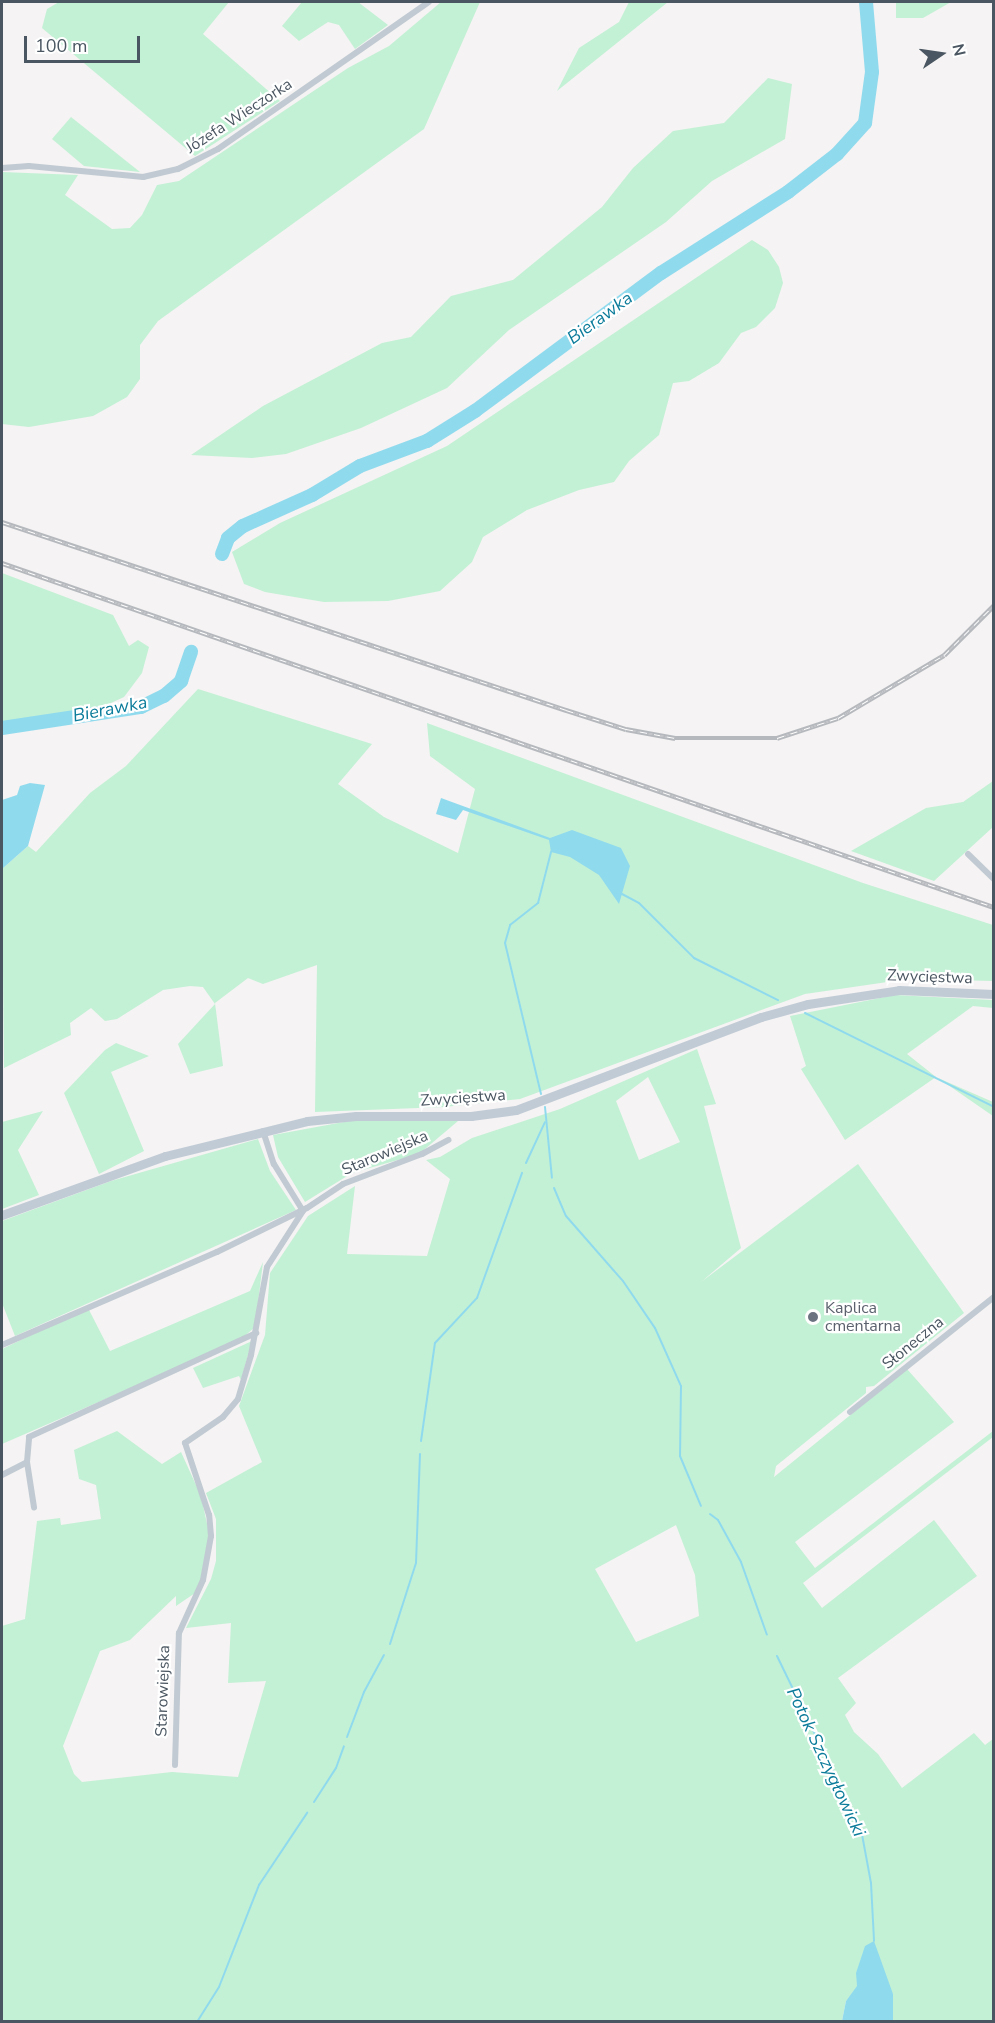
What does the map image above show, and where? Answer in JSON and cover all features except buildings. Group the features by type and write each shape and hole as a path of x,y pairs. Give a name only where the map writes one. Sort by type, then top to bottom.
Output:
{"main road":[{"name":"Zwycięstwa","path":"2,1215 143,1163 263,1131 341,1117 459,1117 506,1112 555,1097 753,1020 808,1004 887,990 993,994"}],"street":[{"name":"Józefa Wieczorka","path":"2,168 38,167 143,177 178,169 218,149 429,2"},
{"path":"968,854 993,879"},
{"path":"263,1131 274,1164 303,1211"},
{"name":"Starowiejska","path":"2,1345 217,1252 303,1211 343,1184 422,1154 448,1140"},
{"name":"Starowiejska","path":"175,1765 178,1633 203,1580 211,1536 209,1515 185,1443 235,1404 256,1333 267,1267 303,1211"},
{"name":"Słoneczna","path":"850,1412 993,1297"},
{"path":"34,1507 27,1462 29,1437 226,1350 256,1333"},
{"path":"2,1475 27,1462"}],"green space":[{"path":"59,2 229,2 203,34 280,101 195,156 42,28 47,9"},
{"path":"302,2 358,2 388,25 355,49 339,25 328,22 299,41 282,26"},
{"path":"441,2 480,2 424,129 158,321 140,345 140,379 127,397 93,416 29,427 2,424 2,172 78,175 65,195 112,229 130,228 142,215 157,185 179,181 348,68 389,46"},
{"path":"629,2 668,2 557,91 579,48 619,22"},
{"path":"896,2 951,2 923,18 896,18"},
{"path":"768,78 792,84 785,139 712,181 666,222 509,330 447,388 361,428 286,454 252,458 191,455 263,406 382,343 411,337 451,296 513,280 602,207 633,168 673,131 724,123"},
{"path":"71,117 140,172 84,166 52,139"},
{"path":"752,240 768,250 779,267 783,283 775,308 756,327 741,333 719,363 689,381 673,383 659,435 629,461 614,482 579,490 527,510 483,537 472,562 440,591 388,601 324,602 265,592 244,584 232,552 280,523 447,446"},
{"path":"2,573 113,615 129,646 138,640 149,647 142,673 124,697 100,708 2,723"},
{"path":"198,689 372,744 338,784 384,817 458,853 475,789 430,756 427,723 863,883 993,925 993,981 908,979 805,994 520,1099 444,1107 315,1112 317,965 263,984 248,978 215,1003 223,1066 190,1074 178,1044 215,1004 203,987 190,986 163,990 117,1019 105,1021 91,1008 70,1023 71,1035 4,1068 2,869 28,846 36,852 90,793 126,766"},
{"path":"993,781 993,827 934,881 851,851 926,808 963,802"},
{"path":"895,995 993,1000 993,1008 973,1006 907,1054 936,1077 845,1140 801,1069 806,1066 790,1016"},
{"path":"116,1043 149,1056 111,1072 144,1151 99,1174 64,1093 105,1050"},
{"path":"697,1049 716,1104 704,1106 741,1248 701,1282 858,1164 964,1313 874,1386 866,1387 866,1393 776,1466 774,1477 907,1369 954,1422 795,1542 815,1568 993,1431 993,1437 803,1583 822,1608 934,1520 977,1576 838,1678 856,1703 845,1715 854,1732 878,1754 902,1788 974,1733 985,1745 993,1739 993,2021 893,2021 893,1994 857,1973 858,1986 846,2001 842,2021 2,2022 2,1626 25,1619 37,1521 60,1518 61,1525 101,1519 96,1485 79,1479 74,1450 117,1431 162,1464 181,1452 201,1496 209,1533 205,1569 198,1591 176,1606 176,1596 130,1640 100,1651 63,1746 74,1774 82,1782 172,1772 238,1777 266,1681 228,1683 231,1623 186,1628 211,1579 216,1561 216,1519 206,1493 262,1462 239,1406 265,1335 270,1273 308,1216 355,1186 347,1254 427,1256 450,1179 426,1160 440,1157 472,1138 560,1109","holes":["648,1077 680,1142 639,1160 616,1101","676,1525 695,1575 699,1616 636,1642 595,1569"]},
{"path":"938,1078 993,1102 993,1116"},
{"path":"43,1111 18,1150 39,1195 2,1209 2,1122"},
{"path":"360,1119 458,1121 419,1154 352,1173 305,1202 278,1157 273,1135"},
{"path":"258,1139 270,1171 296,1210 15,1336 2,1303 2,1221 111,1181"},
{"path":"263,1262 255,1327 239,1341 2,1444 2,1349 88,1308 110,1351 250,1291"},
{"path":"252,1341 241,1380 239,1376 203,1388 193,1368"}],"water":[{"path":"30,783 45,785 28,846 2,869 2,800 17,795 20,786"},
{"path":"441,798 550,838 572,830 621,848 630,866 619,904 599,875 570,857 551,852 549,840 463,810 456,820 436,814"},
{"path":"874,1941 893,1994 893,2021 842,2021 846,2001 857,1986 856,1973 865,1946"}],"waterway":[{"name":"Bierawka","path":"222,554 228,538 243,526 312,495 360,466 427,441 475,411 661,273 788,192 837,154 865,123 872,72 866,2"},
{"name":"Bierawka","path":"2,728 141,707 164,696 181,681 191,652"},
{"name":"Potok Szczygłowicki","path":"541,1094 505,943 510,925 538,903 551,852"},
{"path":"622,894 639,903 694,958 778,1000"},
{"path":"805,1013 994,1107"},
{"name":"Potok Szczygłowicki","path":"545,1107 552,1178"},
{"path":"526,1163 545,1122"},
{"path":"421,1441 435,1343 477,1298 522,1173"},
{"name":"Potok Szczygłowicki","path":"554,1188 566,1216 623,1281 655,1328 681,1386 680,1456 701,1506"},
{"path":"390,1644 416,1563 420,1454"},
{"name":"Potok Szczygłowicki","path":"710,1514 718,1520 741,1562 767,1635"},
{"path":"347,1737 364,1692 384,1655"},
{"name":"Potok Szczygłowicki","path":"777,1656 861,1829 871,1883 874,1941"},
{"path":"314,1802 336,1768 344,1746"},
{"path":"197,2022 219,1987 259,1885 307,1813"}],"railway":[{"path":"2,522 566,710 626,729 675,738 777,738 838,718 944,655 994,605"},
{"path":"2,563 994,907"}],"place":[{"name":"Kaplica cmentarna","path":"813,1317"}]}
